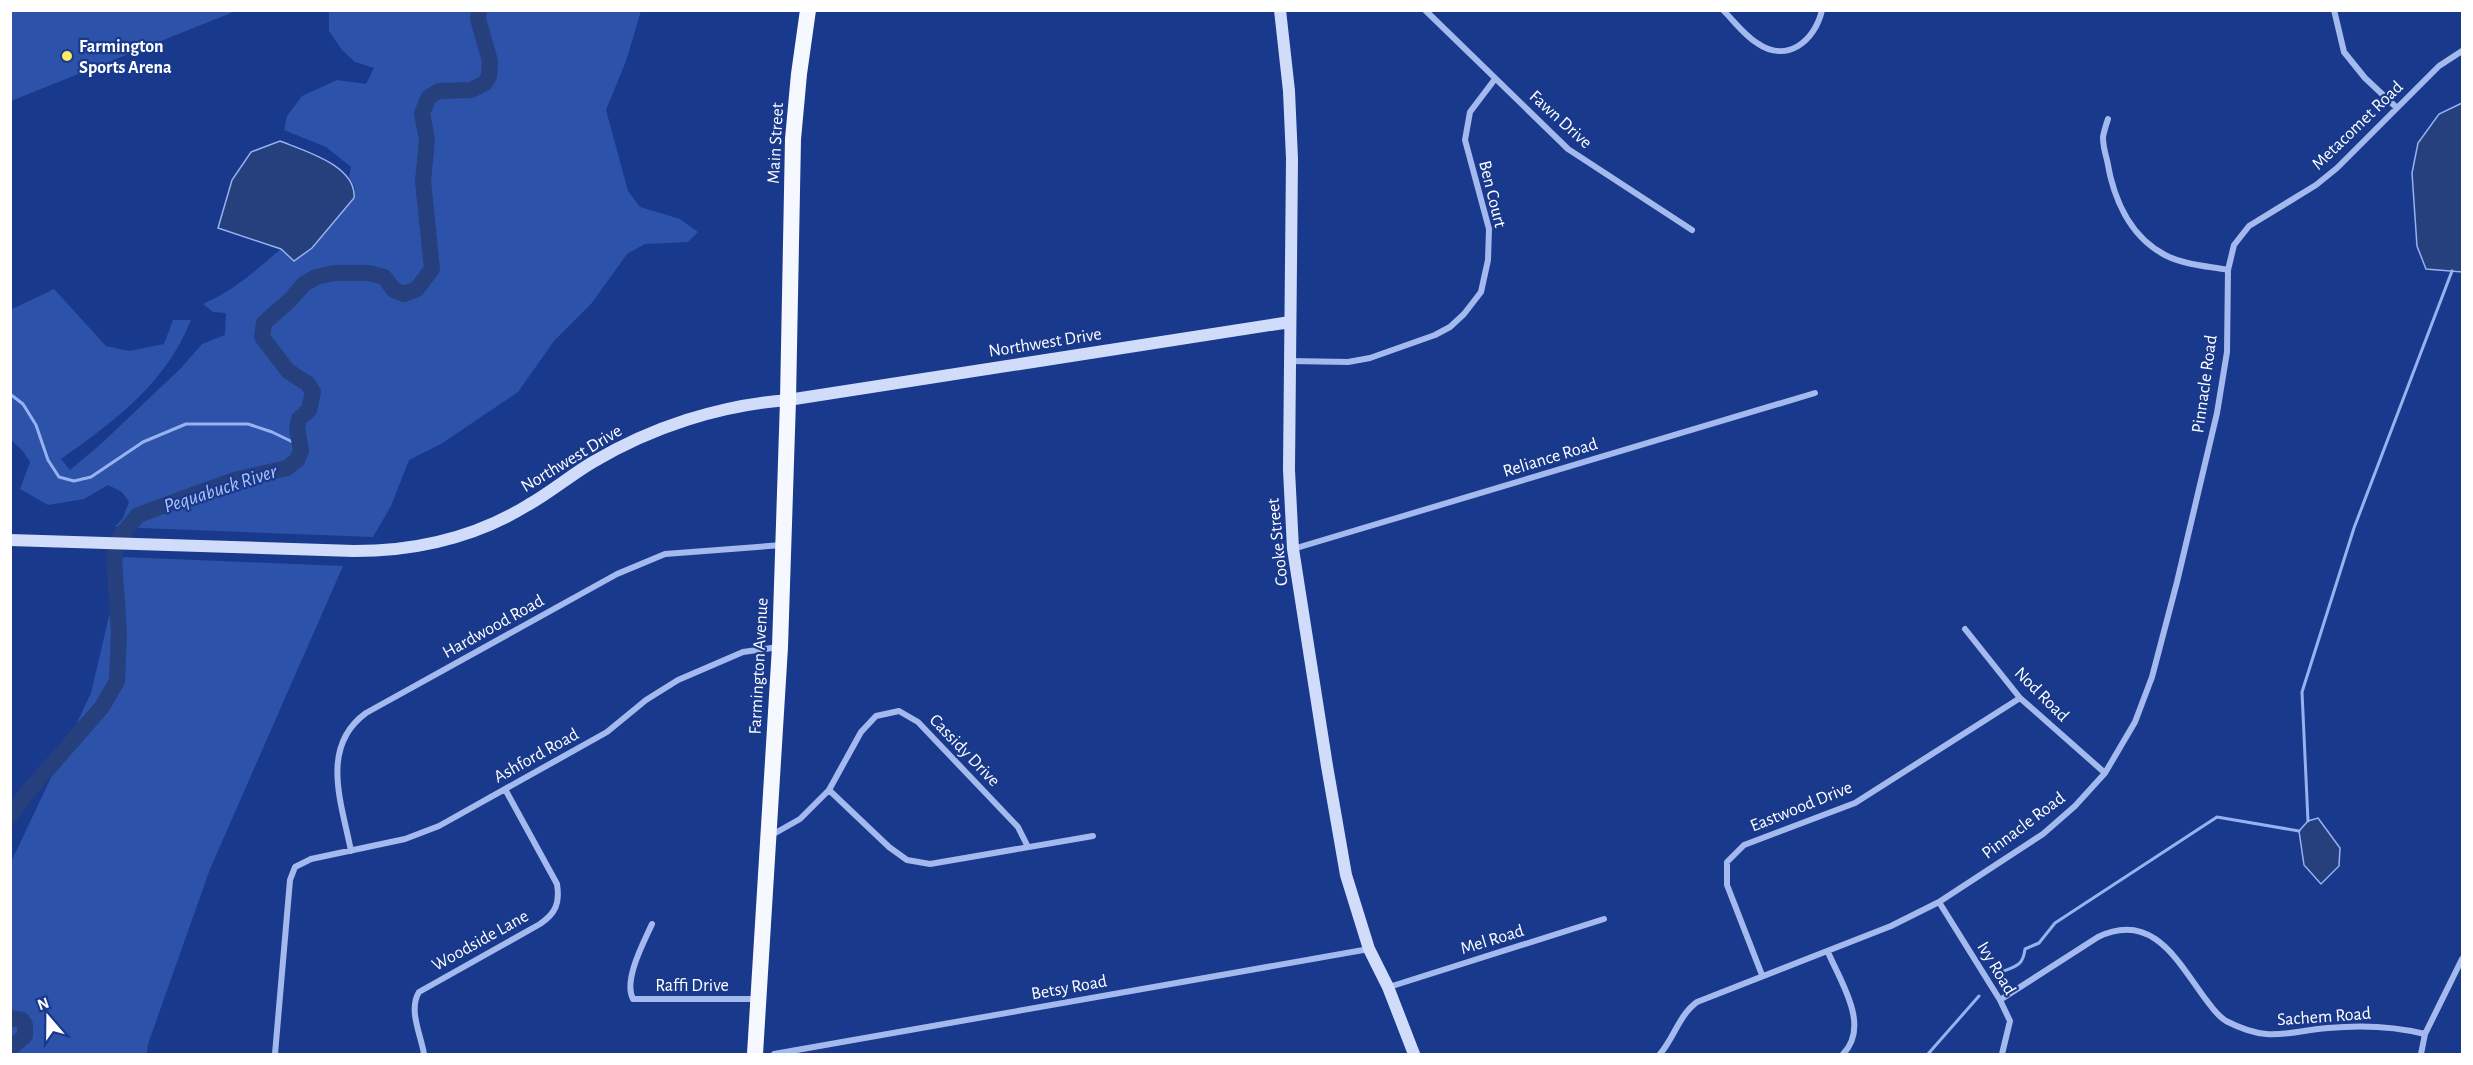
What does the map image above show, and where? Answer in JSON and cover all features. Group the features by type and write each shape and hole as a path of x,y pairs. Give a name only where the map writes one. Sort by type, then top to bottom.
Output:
{"highway":[{"name":"Main Street","path":"790,279 793,139 808,10"},
{"name":"Farmington Avenue","path":"755,1054 780,647 790,279"}],"main road":[{"name":"Cooke Street","path":"1280,10 1289,91 1292,159 1289,479 1293,549 1346,875 1369,949 1388,987 1414,1054"},
{"name":"Northwest Drive","path":"10,540 317,551 401,549 446,541 489,526 531,503 593,462 657,431 729,408 1290,322"}],"street":[{"name":"Fawn Drive","path":"1425,10 1568,149 1692,230"},
{"path":"1723,10 1757,44 1779,52 1799,47 1814,32 1822,10"},
{"path":"2334,10 2344,52 2365,78 2397,108"},
{"name":"Metacomet Road","path":"2228,270 2234,245 2249,226 2330,174 2439,66 2463,51"},
{"name":"Ben Court","path":"1290,361 1348,362 1370,358 1413,343 1450,327 1464,314 1481,292 1488,260 1489,230 1465,140 1470,112 1495,79"},
{"path":"2108,119 2103,139 2111,184 2126,218 2146,241 2164,255 2184,263 2228,270"},
{"name":"Pinnacle Road","path":"1660,1054 1691,1006 1709,996 1891,926 1939,902 2043,834 2075,806 2104,773 2130,732 2145,695 2177,582 2217,413 2227,352 2228,270"},
{"name":"Reliance Road","path":"1293,549 1815,393"},
{"name":"Hardwood Road","path":"351,851 339,788 338,759 343,738 357,719 617,574 649,559 682,552 783,545"},
{"name":"Nod Road","path":"1965,629 2020,698 2104,773"},
{"name":"Ashford Road","path":"275,1054 290,880 294,867 311,860 422,834 607,732 646,700 678,681 743,652 780,647"},
{"name":"Eastwood Drive","path":"1762,975 1727,885 1727,862 1744,845 1855,803 2020,698"},
{"name":"Cassidy Drive","path":"768,837 800,819 829,790 861,732 876,716 899,711 918,722 1018,827 1028,847"},
{"name":"Woodside Lane","path":"424,1054 414,1008 414,1000 419,992 540,924 550,917 556,908 559,896 557,884 505,789"},
{"path":"829,790 889,847 907,860 930,864 1093,836"},
{"name":"Ivy Road","path":"1939,902 2000,1000 2010,1021 2002,1054"},
{"name":"Mel Road","path":"1388,987 1604,919"},
{"name":"Raffi Drive","path":"652,924 634,968 631,994 633,999 759,999"},
{"name":"Sachem Road","path":"2000,1000 2098,937 2110,931 2135,929 2165,946 2179,959 2219,1017 2248,1032 2275,1035 2329,1028 2380,1027 2425,1034"},
{"name":"Betsy Road","path":"774,1054 1369,949"},
{"path":"1828,952 1852,1006 1855,1028 1848,1050 1843,1054"},
{"path":"2421,1054 2425,1034 2463,959"}],"shaded area":[{"name":"Farmington Sports Arena","path":"11,10 236,10 236,11 11,101"},
{"path":"329,11 641,11 626,61 606,110 628,191 640,207 680,219 698,232 688,242 645,244 627,254 591,304 554,341 518,392 441,444 409,460 391,506 373,537 115,527 123,518 129,502 122,492 108,485 84,499 48,505 20,489 30,462 11,440 10,310 54,289 106,346 129,351 164,344 173,320 191,320 168,363 153,382 119,415 61,459 70,470 181,368 202,344 225,335 226,313 213,312 203,304 235,286 281,249 293,261 354,198 355,188 349,177 351,167 326,147 284,130 287,116 302,96 337,80 366,84 374,68 355,62 342,50 329,31"},
{"path":"2462,103 2462,272 2426,269 2417,246 2412,173 2418,143 2439,114"},
{"path":"280,141 328,161 347,177 353,187 354,198 312,248 294,261 281,249 218,228 232,180 251,152"},
{"path":"123,557 343,566 210,869 148,1044 147,1054 11,1054 11,862 91,693"},
{"path":"2318,818 2340,848 2339,866 2321,884 2304,865 2299,831 2308,821"}],"waterway":[{"name":"Pequabuck River","path":"10,816 26,794 102,707 117,681 119,632 114,559 115,547 120,537 138,515 234,480 287,468 297,460 301,451 297,428 299,419 309,410 313,392 308,384 288,371 262,337 264,323 304,284 316,277 334,273 369,273 384,277 394,290 404,294 417,289 432,269 423,181 427,140 422,113 429,97 439,91 471,90 485,83 489,76 490,61 478,19 479,10"},
{"path":"2308,821 2302,692 2354,528 2452,271"},
{"path":"10,394 23,404 36,425 48,460 59,477 74,481 91,477 143,442 186,424 248,424 272,432 301,446"},
{"path":"2001,972 2018,965 2023,959 2025,949 2039,943 2055,923 2217,817 2299,831"},
{"path":"1928,1054 1979,996"},
{"name":"Pequabuck River","path":"10,1018 22,1020 25,1025 25,1036 10,1048"}],"place":[{"name":"Farmington Sports Arena","path":"67,56"}]}
